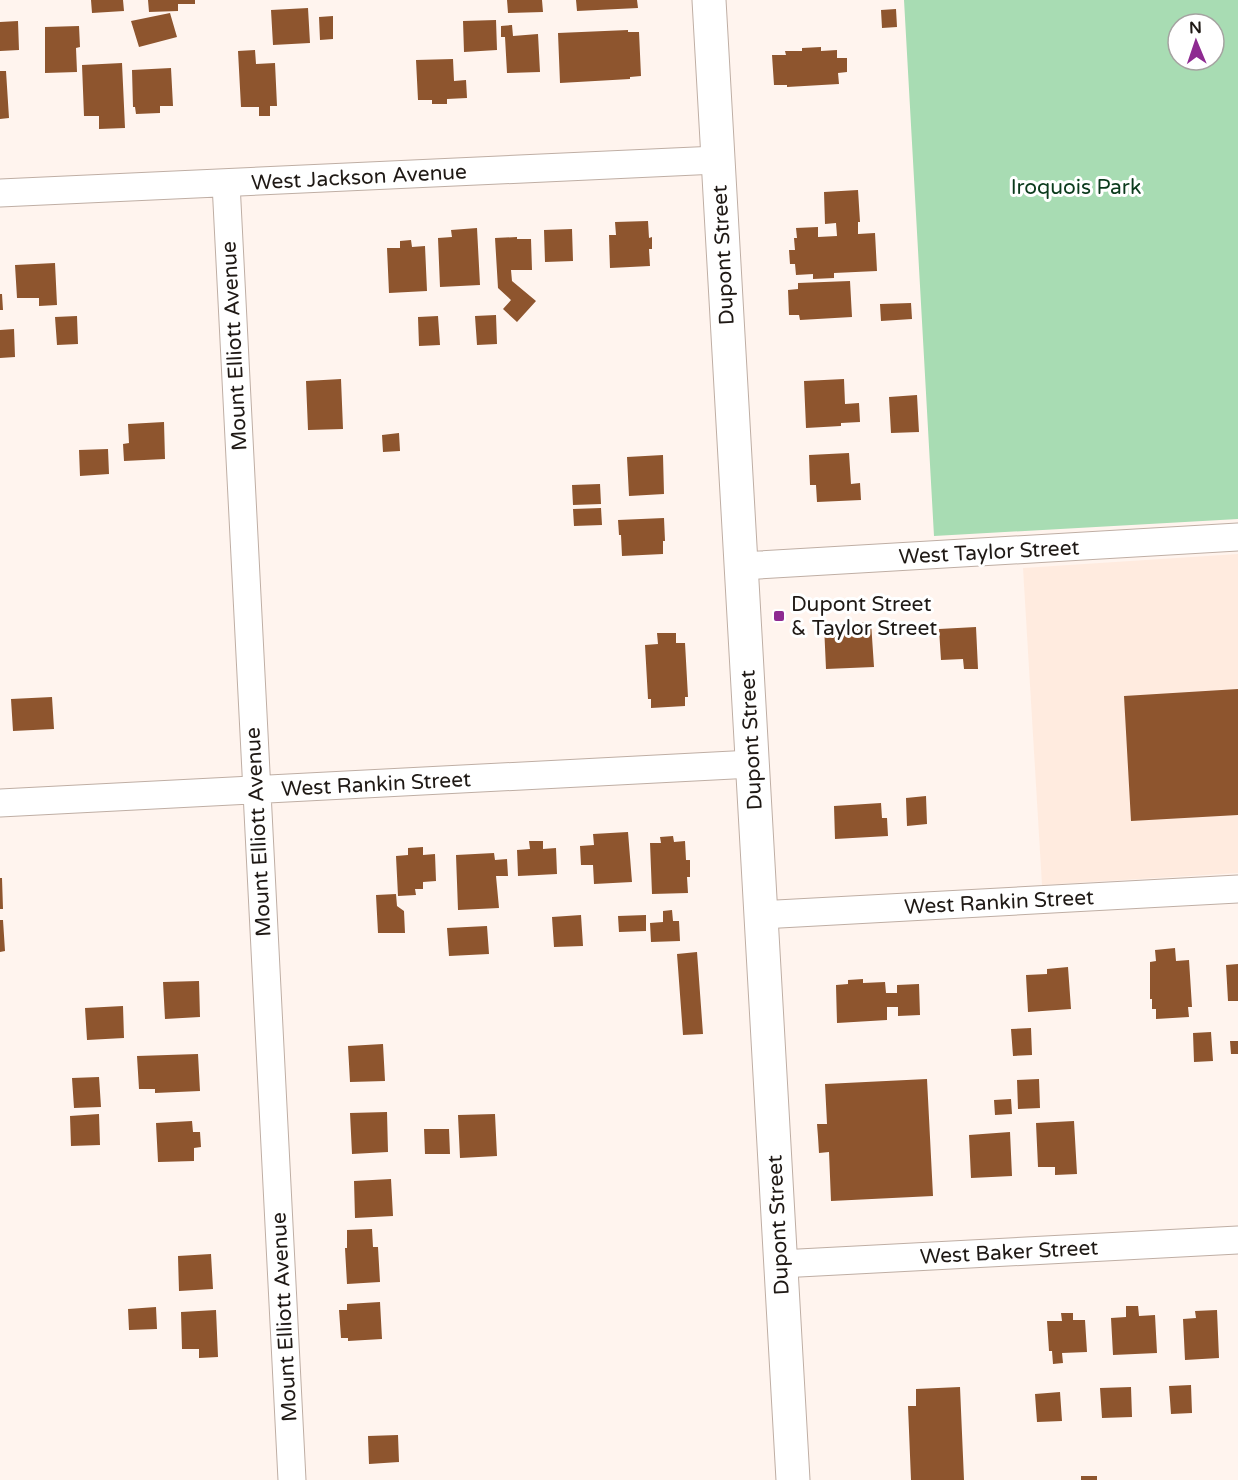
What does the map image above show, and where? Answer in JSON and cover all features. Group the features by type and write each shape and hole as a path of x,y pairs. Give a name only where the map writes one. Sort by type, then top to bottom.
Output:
{"street":[{"name":"Dupont Street","path":"709,0 793,1480"},
{"name":"West Jackson Avenue","path":"0,193 717,160"},
{"name":"Mount Elliott Avenue","path":"226,183 292,1480"},
{"name":"West Taylor Street","path":"741,566 1238,537"},
{"name":"West Rankin Street","path":"0,803 752,764"},
{"name":"West Rankin Street","path":"760,915 1238,889"},
{"name":"West Baker Street","path":"780,1264 1238,1240"}],"shaded area":[{"path":"1238,554 1238,873 1042,885 1023,568"}],"green space":[{"name":"Iroquois Park","path":"904,0 1238,0 1238,519 934,536"}],"building":[{"path":"91,0 123,0 124,11 92,13"},
{"path":"148,0 195,0 195,4 178,4 178,11 149,12"},
{"path":"507,0 542,0 543,12 508,13"},
{"path":"576,0 637,0 638,8 577,11"},
{"path":"308,8 310,43 273,45 271,10"},
{"path":"896,9 897,27 882,28 881,10"},
{"path":"170,13 177,37 139,47 131,21"},
{"path":"333,16 333,39 320,40 319,17"},
{"path":"496,20 497,50 464,52 463,21"},
{"path":"18,21 19,50 0,51 0,22"},
{"path":"512,25 513,36 538,34 540,72 507,73 505,37 501,37 501,26"},
{"path":"79,26 80,47 76,48 77,72 45,73 45,27"},
{"path":"628,30 628,32 639,32 641,76 630,77 630,79 560,83 558,33"},
{"path":"821,47 821,51 837,50 837,58 847,58 847,72 838,73 839,84 787,87 787,85 774,85 772,55 786,55 785,51 802,51 802,48"},
{"path":"255,50 256,64 275,63 277,106 270,106 270,116 259,116 259,107 241,107 238,51"},
{"path":"453,59 454,81 466,80 467,98 447,99 447,104 432,104 432,100 418,100 416,60"},
{"path":"122,63 125,128 99,129 99,116 84,116 82,65"},
{"path":"171,68 173,106 160,106 160,113 136,114 135,107 133,107 132,70"},
{"path":"0,71 6,71 9,118 0,119"},
{"path":"858,190 860,222 858,222 858,234 875,233 877,271 834,273 834,278 813,279 813,274 796,275 795,264 790,264 789,250 795,250 796,228 818,227 818,237 837,236 836,223 825,224 824,192"},
{"path":"648,221 649,238 652,237 652,249 649,249 650,266 610,268 609,235 616,235 615,222"},
{"path":"477,228 480,285 440,287 438,238 452,237 451,230"},
{"path":"572,229 573,261 545,262 544,230"},
{"path":"517,237 517,239 531,239 532,270 511,270 512,281 536,301 517,322 503,309 511,300 498,288 495,238"},
{"path":"411,240 412,247 425,246 427,291 389,293 387,248 400,248 400,241"},
{"path":"55,263 57,305 39,306 39,298 17,298 15,265"},
{"path":"850,281 852,317 800,320 799,315 789,315 788,290 798,289 798,283"},
{"path":"0,294 2,294 3,310 0,310"},
{"path":"911,303 912,319 881,321 880,304"},
{"path":"496,315 497,344 477,345 475,316"},
{"path":"77,316 78,344 57,345 55,317"},
{"path":"438,316 440,345 419,346 418,317"},
{"path":"14,329 15,357 0,358 0,330"},
{"path":"341,379 343,429 308,430 306,381"},
{"path":"844,379 845,404 859,403 860,422 841,423 841,426 806,428 804,381"},
{"path":"917,395 919,432 891,433 889,397"},
{"path":"164,422 165,459 124,461 123,444 129,443 128,424"},
{"path":"399,433 400,451 383,452 382,435"},
{"path":"108,449 109,474 80,476 79,450"},
{"path":"849,453 851,484 860,483 861,500 817,502 816,485 810,485 809,455"},
{"path":"663,455 664,494 629,496 627,457"},
{"path":"600,484 601,504 573,505 572,485"},
{"path":"601,508 602,525 574,526 573,509"},
{"path":"664,518 663,554 622,556 618,520"},
{"path":"871,622 874,667 826,669 824,625"},
{"path":"976,627 978,669 964,669 963,659 941,660 939,629"},
{"path":"657,633 676,633 676,643 685,643 688,697 685,697 685,706 651,708 651,699 648,699 645,645 658,644"},
{"path":"1238,689 1238,815 1131,821 1124,696"},
{"path":"52,697 54,729 13,731 11,699"},
{"path":"926,796 927,824 907,826 906,798"},
{"path":"881,803 882,818 887,818 888,836 835,839 834,806"},
{"path":"628,832 632,882 594,884 593,865 581,865 580,846 594,845 593,834"},
{"path":"673,836 674,842 685,841 686,860 690,860 690,877 687,877 688,893 652,894 650,843 661,843 660,837"},
{"path":"529,841 543,841 543,849 556,848 557,874 518,876 517,850 530,849"},
{"path":"423,847 423,855 435,854 436,881 423,882 423,889 415,889 416,895 398,896 396,856 408,855 408,848"},
{"path":"494,853 495,860 507,859 508,876 496,876 499,908 458,910 456,855"},
{"path":"0,878 2,878 3,909 0,909"},
{"path":"396,894 397,906 404,911 405,933 378,933 376,895"},
{"path":"672,910 673,921 679,921 680,941 651,942 650,923 663,922 663,911"},
{"path":"581,915 583,946 554,947 552,917"},
{"path":"646,915 646,931 619,932 618,916"},
{"path":"0,920 3,920 5,951 0,952"},
{"path":"487,926 489,954 449,956 447,928"},
{"path":"1175,948 1176,961 1189,960 1192,1007 1188,1007 1189,1017 1156,1019 1156,1009 1152,1009 1152,999 1150,999 1150,962 1156,961 1155,950"},
{"path":"697,952 703,1034 683,1035 677,954"},
{"path":"1238,964 1238,1001 1228,1001 1226,965"},
{"path":"1068,967 1071,1009 1028,1012 1026,975 1047,974 1047,969"},
{"path":"863,979 863,983 885,982 886,993 897,993 897,985 919,984 920,1015 898,1016 898,1007 887,1007 887,1020 837,1023 836,985 848,984 848,980"},
{"path":"199,981 200,1017 165,1019 163,982"},
{"path":"123,1006 124,1038 87,1040 85,1008"},
{"path":"1031,1028 1032,1055 1013,1056 1011,1029"},
{"path":"1211,1032 1213,1061 1194,1062 1193,1033"},
{"path":"1230,1041 1238,1041 1238,1054 1231,1054"},
{"path":"383,1044 385,1081 350,1082 348,1046"},
{"path":"198,1054 200,1091 155,1093 155,1089 139,1089 137,1056"},
{"path":"99,1077 101,1107 74,1108 72,1078"},
{"path":"927,1079 933,1196 831,1201 829,1152 819,1153 817,1124 827,1124 825,1084"},
{"path":"1039,1079 1040,1108 1018,1109 1017,1080"},
{"path":"1011,1099 1012,1114 995,1115 994,1100"},
{"path":"387,1112 388,1152 352,1154 350,1113"},
{"path":"99,1114 100,1145 71,1146 70,1116"},
{"path":"495,1114 497,1156 460,1158 458,1115"},
{"path":"192,1121 193,1132 200,1132 201,1147 194,1148 194,1161 158,1162 156,1123"},
{"path":"1074,1121 1077,1174 1055,1175 1055,1167 1038,1167 1036,1123"},
{"path":"424,1129 449,1129 450,1154 425,1154"},
{"path":"1010,1132 1012,1176 971,1178 969,1135"},
{"path":"391,1179 393,1216 355,1218 354,1181"},
{"path":"372,1229 373,1247 378,1247 380,1282 347,1284 345,1248 347,1248 347,1230"},
{"path":"211,1254 213,1289 179,1291 178,1256"},
{"path":"380,1302 382,1339 348,1341 348,1338 341,1338 339,1310 347,1310 347,1304"},
{"path":"1126,1306 1138,1306 1139,1316 1155,1315 1157,1353 1113,1355 1111,1318 1126,1317"},
{"path":"156,1307 157,1329 129,1330 128,1309"},
{"path":"216,1310 218,1357 199,1358 199,1349 182,1349 181,1312"},
{"path":"1217,1310 1219,1358 1185,1360 1183,1319 1196,1318 1195,1311"},
{"path":"1061,1313 1073,1313 1073,1320 1085,1320 1087,1352 1062,1353 1063,1363 1053,1364 1052,1351 1049,1351 1047,1321 1062,1321"},
{"path":"1191,1385 1192,1413 1171,1414 1169,1386"},
{"path":"960,1387 964,1480 911,1480 908,1406 916,1406 916,1389"},
{"path":"1131,1387 1132,1417 1102,1418 1100,1388"},
{"path":"1060,1392 1062,1421 1037,1422 1035,1394"},
{"path":"398,1435 399,1462 369,1464 368,1436"},
{"path":"1081,1476 1097,1476 1097,1480 1081,1480"}],"place":[{"name":"Dupont Street & Taylor Street","path":"779,616"}]}
